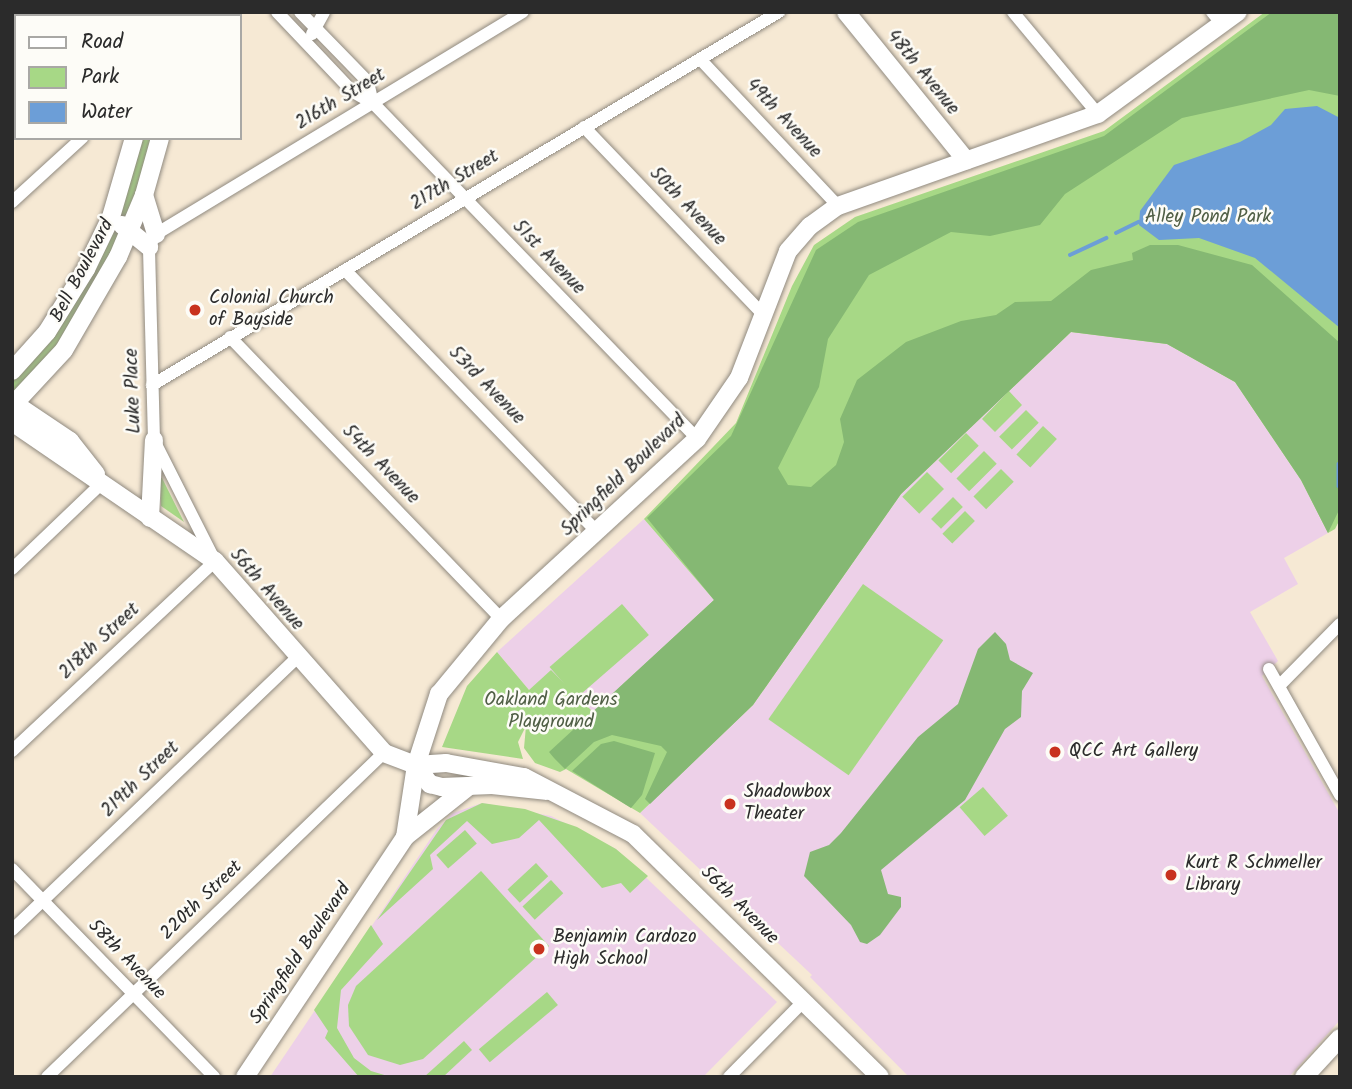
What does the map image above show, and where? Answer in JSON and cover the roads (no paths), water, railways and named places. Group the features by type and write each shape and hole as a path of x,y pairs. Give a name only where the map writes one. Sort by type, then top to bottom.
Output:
{"street":[{"name":"51st Avenue","path":"276,12 353,92 373,103 697,439"},
{"name":"51st Avenue","path":"300,12 368,82 373,103"},
{"path":"307,44 324,12"},
{"name":"216th Street","path":"153,241 177,218 373,103 505,17 523,12"},
{"name":"217th Street","path":"152,385 779,12"},
{"name":"48th Avenue","path":"846,12 966,160"},
{"path":"1013,12 1098,114"},
{"name":"Springfield Boulevard","path":"245,1077 405,837 416,765 439,694 501,619 697,439 739,378 788,251 810,226 838,206 1098,114 1217,18 1238,12"},
{"name":"49th Avenue","path":"700,59 838,206"},
{"name":"50th Avenue","path":"584,127 762,313"},
{"path":"12,202 80,140"},
{"name":"Bell Boulevard","path":"13,404 64,350 129,231 144,195 159,140"},
{"name":"Bell Boulevard","path":"12,371 47,332 111,217 129,142"},
{"path":"144,195 153,241"},
{"path":"111,217 129,231 153,241"},
{"name":"Luke Place","path":"153,241 154,440 215,561"},
{"name":"53rd Avenue","path":"345,270 597,532"},
{"name":"54th Avenue","path":"230,337 501,619"},
{"name":"56th Avenue","path":"13,404 70,441 103,482"},
{"name":"56th Avenue","path":"12,422 215,561 297,658 384,753 416,765 446,763 496,769 524,776 548,792 586,806 640,839 880,1077"},
{"path":"150,518 154,440"},
{"path":"12,569 103,482"},
{"name":"218th Street","path":"12,751 215,561"},
{"path":"1279,687 1340,624"},
{"name":"219th Street","path":"12,930 297,658"},
{"path":"1269,669 1340,795"},
{"name":"220th Street","path":"47,1077 384,753"},
{"name":"56th Avenue","path":"416,765 430,783 548,792"},
{"path":"405,837 469,786"},
{"name":"58th Avenue","path":"12,869 214,1077"},
{"path":"729,1077 804,1001"},
{"path":"1304,1077 1340,1038"}],"water":[{"path":"1317,106 1340,118 1340,328 1255,258 1199,238 1159,240 1139,225 1140,211 1174,165 1240,142 1271,125 1285,109"}],"waterway":[{"path":"1116,233 1139,222"},
{"path":"1070,255 1106,238"},
{"path":"1339,464 1339,486"}],"place":[{"name":"Colonial Church of Bayside","path":"195,310"},
{"name":"QCC Art Gallery","path":"1055,752"},
{"name":"Shadowbox Theater","path":"730,804"},
{"name":"Kurt R Schmeller Library","path":"1171,875"},
{"name":"Benjamin Cardozo High School","path":"539,949"}],"park label":[{"name":"Alley Pond Park","path":"1208,218"},
{"name":"Oakland Gardens Playground","path":"551,712"}]}
